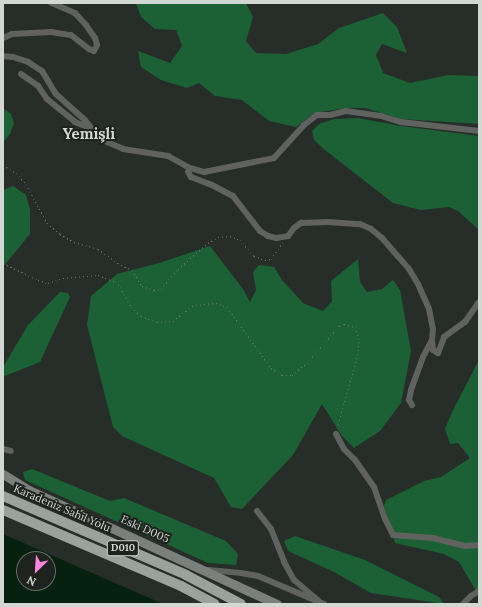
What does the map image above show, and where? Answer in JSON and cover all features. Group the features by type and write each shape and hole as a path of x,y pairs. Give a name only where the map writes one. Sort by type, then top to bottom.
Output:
{"highway":[{"name":"Karadeniz Sahil Yolu","path":"3,496 186,575 241,604"},
{"name":"D010","path":"3,510 181,586 215,604"}],"main road":[{"name":"Eski D005","path":"3,474 29,490 278,604"}],"street":[{"path":"3,38 12,34 42,32 71,34 89,49 94,50 96,45 95,38 86,25 75,13 51,3"},
{"path":"3,56 13,57 36,66 42,71 56,94 84,119 100,139 113,146 161,153 190,168 204,172 274,158 304,125 317,115 330,115 346,111 357,111 401,122 479,132"},
{"path":"21,74 38,86 47,99 75,122 92,129"},
{"path":"190,168 188,172 191,177 212,185 233,196 260,231 268,236 276,238 286,236 301,223 328,222 360,224 371,228 394,251 409,269 418,284 429,308 433,329 433,350 438,353 444,337 465,322 479,302"},
{"path":"412,405 408,400 415,377 432,340"},
{"path":"336,434 344,449 355,460 374,487 385,519 393,535 433,538 466,546 479,546"},
{"path":"3,449 12,451"},
{"path":"257,511 271,529 284,562 294,580 322,603"},
{"path":"205,570 241,572 258,576 322,603"},
{"path":"463,604 479,591"}],"path":[{"path":"3,165 16,173 26,184 47,223 60,234 74,242 98,249 121,265 132,270 142,286 154,290 161,289 178,269 208,243 218,237 230,236 240,240 254,256 265,260 271,260 286,236"},
{"path":"3,261 7,265 38,280 48,283 63,278 98,275 115,282 120,287 131,307 141,316 157,322 173,321 192,306 216,303 227,307 271,368 282,375 292,375 307,363 339,326 344,324 356,327 358,354 336,434"}],"green space":[{"path":"136,3 246,3 253,17 246,41 256,53 286,54 318,44 339,28 383,13 397,27 407,53 382,44 376,55 383,73 410,83 448,75 479,76 479,124 401,119 365,108 347,108 314,113 296,127 269,121 242,100 215,96 199,83 187,88 161,80 141,67 138,51 170,63 182,46 176,30 155,29 141,17"},
{"path":"3,108 11,114 14,123 10,134 3,142"},
{"path":"358,118 401,126 479,136 479,230 458,211 449,207 421,210 393,203 314,140 312,131 319,124 334,119"},
{"path":"13,186 26,195 30,210 30,234 3,267 3,190"},
{"path":"210,246 243,289 250,302 256,290 253,272 259,265 274,267 282,280 303,303 323,311 332,301 331,281 358,259 360,282 367,292 382,289 393,280 400,290 411,351 401,403 380,431 354,448 342,436 322,404 293,455 242,509 231,507 214,478 122,436 113,427 87,325 91,296 117,274 159,263"},
{"path":"60,292 68,293 70,297 40,362 5,376 3,375 3,367 28,325"},
{"path":"479,360 479,596 459,562 444,554 395,543 384,506 386,500 424,481 441,477 470,458 458,443 450,444 445,429 453,410"},
{"path":"32,469 110,501 124,498 226,541 238,554 236,565 208,563 25,480 23,472"},
{"path":"295,536 365,560 439,597 444,604 371,593 334,572 288,551 284,541"}],"shaded area":[{"path":"3,534 42,551 16,551 16,591 56,591 56,557 163,604 3,604"}],"district":[{"name":"Yemişli","path":"89,134"}]}
